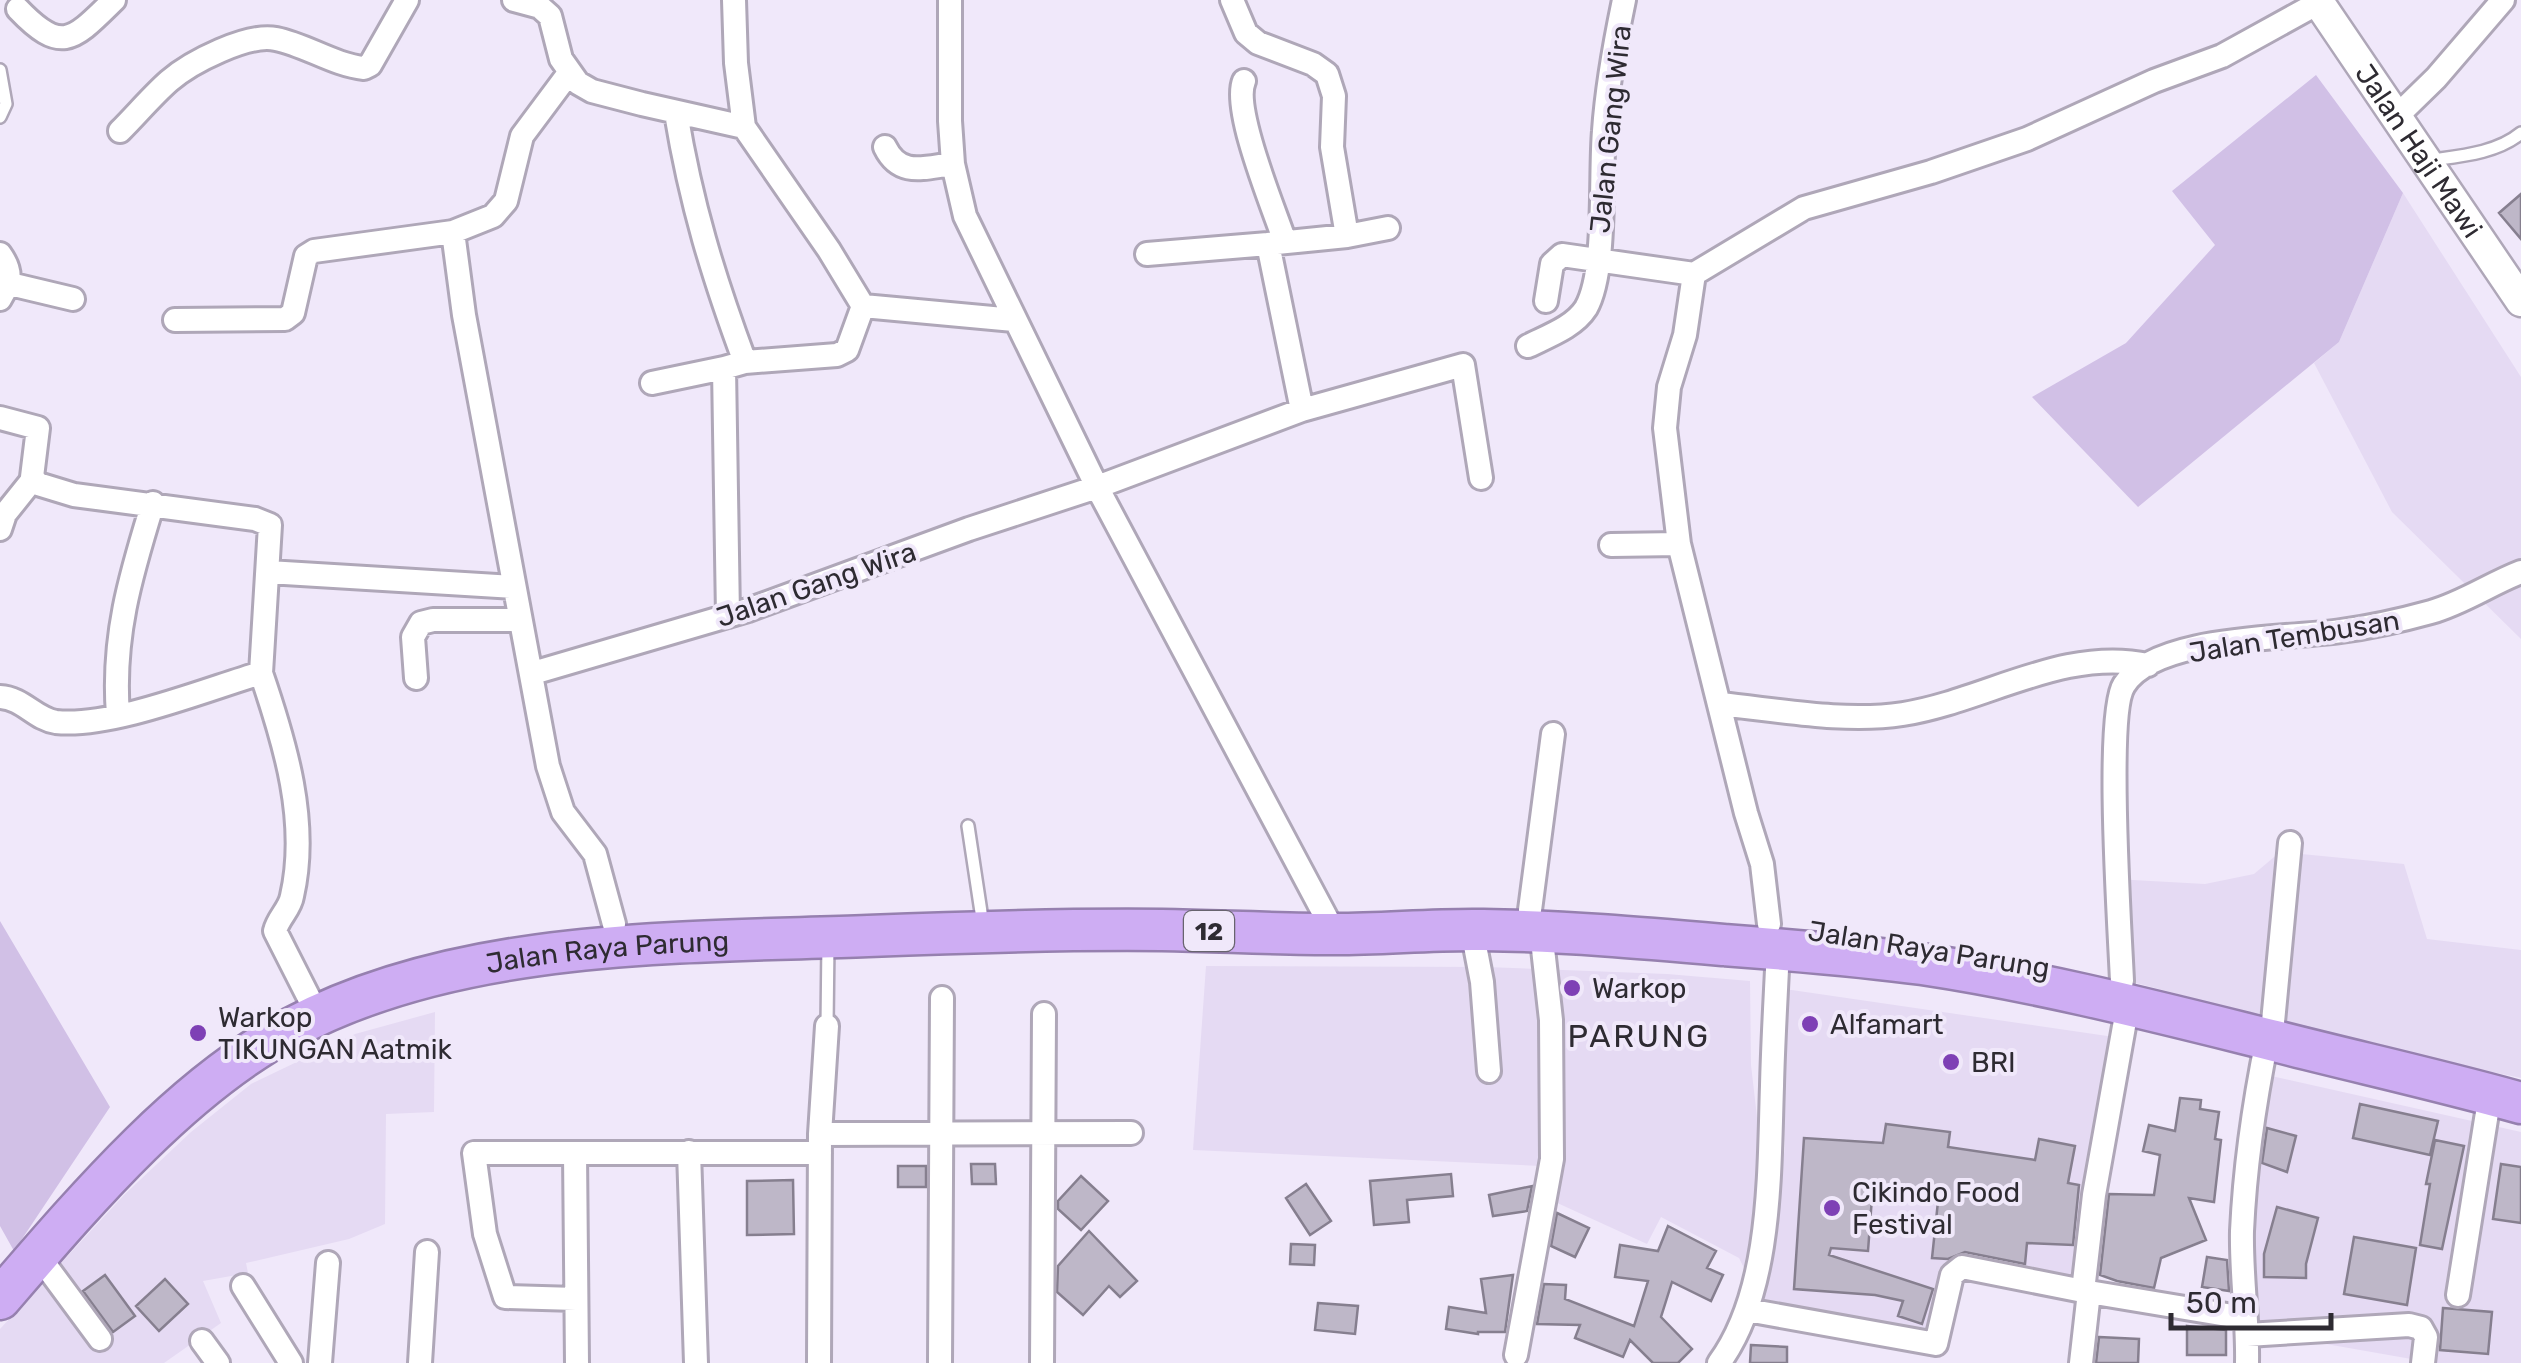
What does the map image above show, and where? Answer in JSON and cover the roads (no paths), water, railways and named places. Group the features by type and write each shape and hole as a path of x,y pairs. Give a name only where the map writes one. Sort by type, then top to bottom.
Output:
{"highway":[{"name":"Jalan Raya Parung","path":"0,1299 194,1094 294,1026 413,980 509,959 614,924 981,912 1472,930 1535,920"},
{"name":"Jalan Raya Parung","path":"0,1270 99,1163 170,1096 251,1031 362,974 477,942 661,942 1330,922 1535,920 1896,941 2198,1011 2511,1093"}],"street":[{"path":"0,25 15,4 46,35 62,39 72,36 114,0"},
{"path":"120,131 170,81 241,42 276,39 364,68 370,65 407,0"},
{"path":"514,0 540,7 550,16 561,60 578,84 592,91 744,128"},
{"path":"734,0 744,128 864,306"},
{"path":"950,0 954,164 964,216 1097,488 1330,922"},
{"path":"1232,0 1246,33 1258,43 1327,74 1334,96 1332,147 1346,236"},
{"name":"Jalan Gang Wira","path":"1528,346 1569,325 1585,310 1592,292 1598,259 1604,126 1624,0"},
{"path":"2396,117 2436,78 2503,0"},
{"path":"1598,259 1694,274 1804,208 1931,172 2027,139 2154,81 2222,56 2318,1"},
{"name":"Jalan Haji Mawi","path":"2318,1 2521,301"},
{"path":"174,320 286,319 293,313 306,256 314,251 453,232 502,210 522,136 569,74"},
{"path":"1244,81 1240,90 1276,243 1302,410"},
{"path":"676,113 688,190 734,365 728,616"},
{"path":"885,147 895,164 904,167 954,164"},
{"path":"1148,254 1346,236 1388,228"},
{"path":"453,232 464,315 543,741 556,794 571,825 595,854 614,924"},
{"path":"0,254 9,268 5,291 72,299"},
{"name":"Jalan Gang Wira","path":"1546,300 1556,258 1562,255 1598,259"},
{"path":"1694,274 1685,335 1665,416 1679,544 1762,864 1773,936 1771,1163 1747,1310 1732,1345 1719,1363"},
{"path":"652,383 734,365 838,356 847,350 864,306"},
{"path":"864,306 1014,320"},
{"name":"Jalan Gang Wira","path":"533,674 823,584 969,529 1097,488 1302,410 1463,365 1480,478"},
{"path":"0,418 38,428 33,479 5,514 0,529"},
{"path":"33,479 74,496 265,520 272,532 261,672 278,722 298,816 292,900 275,930 309,998"},
{"path":"118,715 117,643 132,571 152,504"},
{"path":"1612,545 1679,544"},
{"path":"268,572 513,587"},
{"name":"Jalan Tembusan","path":"2081,1363 2094,1195 2125,993 2116,705 2124,685 2148,665 2198,646 2340,632 2435,612 2521,572"},
{"path":"416,678 413,638 421,624 434,620 519,620"},
{"path":"1720,704 1858,717 1901,714 2076,664 2125,660 2148,665"},
{"path":"0,697 17,700 52,722 69,722 118,715 261,672"},
{"path":"1516,1356 1552,1159 1552,1020 1535,920 1553,734"},
{"path":"2247,1363 2242,1235 2246,1160 2270,1031 2290,842"},
{"path":"1472,930 1482,982 1490,1071"},
{"path":"940,1363 942,998"},
{"path":"1042,1363 1044,1014"},
{"path":"819,1363 820,1143 827,1026"},
{"path":"2458,1294 2511,1093"},
{"path":"576,1300 505,1297 484,1234 474,1153 689,1152 942,1134 1131,1133"},
{"path":"689,1152 696,1363"},
{"path":"575,1153 577,1363"},
{"path":"420,1363 426,1252"},
{"path":"38,1255 100,1340"},
{"path":"320,1363 328,1263"},
{"path":"1747,1310 1935,1354 1952,1275 1962,1267 2246,1326 2410,1324 2421,1328 2426,1336 2423,1363"},
{"path":"243,1286 291,1363"},
{"path":"202,1341 218,1363"}],"lane":[{"path":"0,70 6,104 0,116"},
{"path":"2427,161 2479,153 2521,133"},
{"path":"968,826 981,912"},
{"path":"827,1026 828,937"}],"place":[{"name":"Warkop","path":"1572,988"},
{"name":"Alfamart","path":"1810,1024"},
{"name":"Warkop TIKUNGAN Aatmik","path":"198,1033"},
{"name":"BRI","path":"1951,1062"},
{"name":"Cikindo Food Festival","path":"1832,1208"}],"district":[{"name":"PARUNG","path":"1639,1036"}]}
